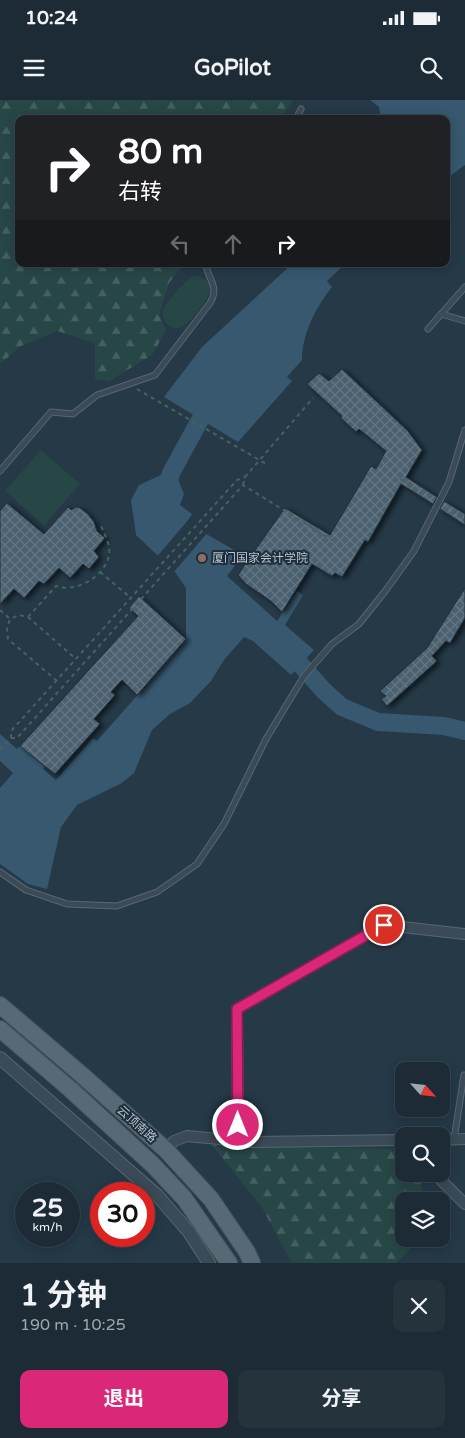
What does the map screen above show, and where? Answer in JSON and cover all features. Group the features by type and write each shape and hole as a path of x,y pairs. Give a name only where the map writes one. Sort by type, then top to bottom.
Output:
{"main road":[{"name":"云顶南路","path":"0,1005 166,1150 211,1199 247,1252 252,1263"},
{"name":"云顶南路","path":"0,1029 153,1165 184,1198 229,1263"},
{"path":"70,1090 82,1075"}],"street":[{"path":"234,1140 238,1125 237,1009 384,925 465,934"},
{"path":"0,1058 157,1195 188,1232 209,1263"},
{"path":"166,1150 174,1141 186,1136 251,1142 393,1140"},
{"path":"450,1140 465,1139"},
{"path":"443,1182 465,1204"}],"lane":[{"path":"298,115 301,109"},
{"path":"0,471 51,412 73,414 97,395 155,375 214,296 214,288 207,267"},
{"path":"428,329 465,287"},
{"path":"441,314 465,321"},
{"path":"0,872 26,890 67,904 117,906 158,892 197,864 224,824 266,739 304,676 332,644 359,624 414,551 449,482 465,433"},
{"path":"454,1140 464,1075"}],"path":[{"path":"128,384 268,465"},
{"path":"11,738 17,738 243,485 245,477 313,398"},
{"path":"0,750 11,738 11,732 76,659 237,480 245,477"},
{"path":"400,479 431,498"},
{"path":"243,485 332,540"},
{"path":"442,506 465,520"},
{"path":"28,617 56,586 63,589 81,585 100,572 109,557 109,550 101,526"},
{"path":"100,572 131,599"},
{"path":"0,610 10,619"},
{"path":"57,681 8,639 7,628 10,619 19,615 28,617 76,659"}],"green space":[{"path":"0,100 293,100 284,115 15,115 15,267 182,267 169,283 159,315 166,331 152,355 109,381 95,379 95,343 57,331 21,346 0,364"},
{"path":"193,276 204,278 209,283 210,290 197,313 185,325 173,328 164,320 163,311 176,292"},
{"path":"41,450 80,484 44,525 5,491"},
{"path":"212,1145 391,1149 395,1152 395,1182 421,1182 422,1192 395,1192 395,1247 413,1247 396,1263 292,1263 261,1206"}],"water":[{"path":"370,100 465,100 465,165 450,176 450,115 380,115 379,107"},
{"path":"289,267 342,267 327,281 332,287 311,321 304,340 302,360 287,377 292,381 238,442 164,397 202,347"},
{"path":"161,475 177,477 184,494 180,505 192,514 187,523 243,555 227,576 277,621 297,591 303,595 285,625 314,650 291,675 253,641 244,637 224,660 211,681 190,703 170,714 152,730 134,773 122,783 77,805 61,827 47,889 28,884 0,864 0,788 13,773 0,761 0,734 17,749 20,746 45,766 43,769 56,780 93,738 97,741 186,640 186,588 175,572 136,535 131,500 139,485"}],"pier":[{"path":"194,513 190,522 208,532 173,573 156,558"}],"building":[{"path":"342,369 408,431 422,450 406,477 437,497 433,504 401,484 368,542 365,540 342,577 335,573 332,576 312,564 282,612 271,601 246,584 238,575 285,508 330,535 371,466 376,469 386,451 359,429 356,432 341,418 342,416 307,384 319,373 329,381"},
{"path":"444,501 465,514 465,525 440,509"},
{"path":"7,503 44,534 68,507 71,510 76,507 80,508 88,514 94,522 97,531 105,538 94,551 99,557 89,569 83,564 70,578 59,568 44,584 39,581 24,598 14,589 0,604 0,511"},
{"path":"465,588 465,618 450,643 446,641 432,656 437,661 387,706 381,699 386,696 380,691 427,648"},
{"path":"139,596 186,639 137,695 122,680 111,692 115,695 94,719 100,724 55,774 20,746 138,616 129,608"}],"waterway":[{"path":"164,498 171,473 212,398"},
{"path":"285,647 324,691 342,707 378,722 444,726 465,731"}],"place":[{"name":"厦门国家会计学院","path":"202,558"}],"route":[{"path":"238,1125 237,1009 384,925"}]}
